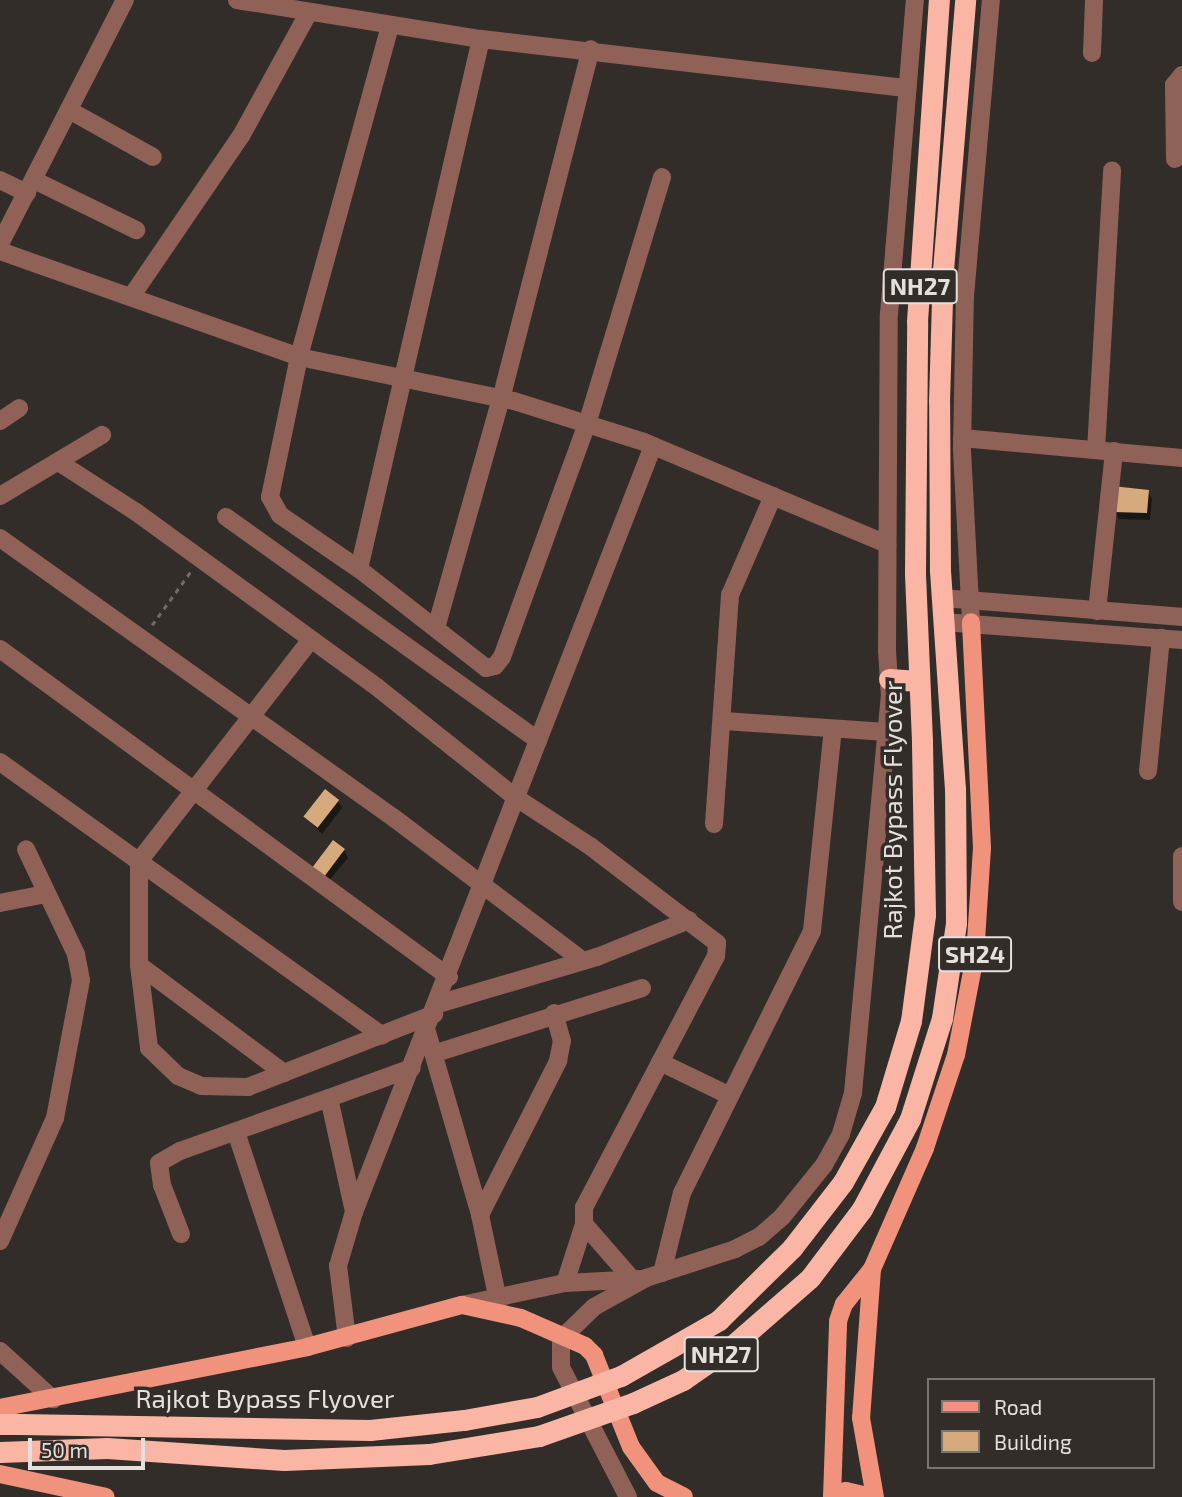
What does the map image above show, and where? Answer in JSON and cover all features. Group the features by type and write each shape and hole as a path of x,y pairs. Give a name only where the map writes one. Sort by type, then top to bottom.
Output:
{"highway":[{"name":"Rajkot Bypass Flyover","path":"10,1424 370,1430 464,1420 537,1407 621,1376 719,1320 792,1248 843,1182 884,1107 911,1021 925,915 914,474 918,321 939,0"},
{"name":"NH27","path":"943,622 939,401 943,270 965,0"},
{"name":"Rajkot Bypass Flyover","path":"0,1452 107,1448 284,1460 429,1454 539,1436 621,1407 683,1380 733,1346 810,1278 862,1209 911,1119 942,1018 956,923 955,789 943,622"},
{"path":"889,679 919,681"}],"main road":[{"name":"SH24","path":"872,1269 861,1418 874,1497 846,1491 832,1497 838,1321 848,1297 872,1269 937,1113 956,1055 975,956 982,848 971,622"},
{"path":"0,1408 307,1347 461,1305 521,1318 561,1339 585,1346 594,1355 631,1447 657,1483 684,1497"},
{"path":"0,1474 76,1493 106,1497"}],"street":[{"path":"0,244 125,0"},
{"path":"237,0 481,39 591,49 907,88"},
{"path":"628,1497 561,1367 561,1339 594,1307 647,1277 735,1250 759,1237 782,1217 824,1165 841,1134 853,1093 887,732 889,313 915,0"},
{"path":"971,622 962,439 965,296 991,0"},
{"path":"1092,53 1094,0"},
{"path":"131,297 241,136 309,12"},
{"path":"390,26 299,357 270,497 273,507 359,569 486,668 495,666 587,424 662,177"},
{"path":"359,569 481,39"},
{"path":"436,628 501,398 591,49"},
{"path":"1175,159 1174,85 1182,75"},
{"path":"69,110 153,157"},
{"path":"1097,611 1105,451 1112,170"},
{"path":"0,180 30,186 136,230"},
{"path":"0,251 299,357 501,398 587,424 653,446 887,544"},
{"path":"0,421 19,408"},
{"path":"0,496 60,463 102,435"},
{"path":"962,439 1182,458"},
{"path":"347,1338 338,1266 354,1212 449,977 481,883 653,446"},
{"path":"60,463 200,560 309,642 378,688 515,797 709,935 718,949 584,1208 584,1224 565,1283"},
{"path":"714,824 724,721 730,596 773,496"},
{"path":"226,517 538,740"},
{"path":"0,538 481,883 583,961"},
{"path":"942,598 1182,617"},
{"path":"943,622 971,622 1182,640"},
{"path":"1148,771 1161,638"},
{"path":"309,642 139,861 139,965 149,1048 178,1076 223,1090 248,1087 382,1035 436,1009 583,961 689,920"},
{"path":"0,649 449,977"},
{"path":"724,721 887,732"},
{"path":"647,1277 682,1193 728,1095 812,931 833,729"},
{"path":"0,762 382,1035"},
{"path":"0,1241 55,1118 81,980 76,954 26,849"},
{"path":"1182,856 1182,902"},
{"path":"0,903 46,894"},
{"path":"139,965 284,1073"},
{"path":"436,1053 554,1013 642,988"},
{"path":"480,1215 558,1061 562,1041 554,1013"},
{"path":"427,1032 436,1053 480,1215 497,1296"},
{"path":"660,1062 728,1095"},
{"path":"181,1234 162,1185 159,1163 180,1151 412,1068"},
{"path":"329,1098 354,1212"},
{"path":"236,1132 307,1347"},
{"path":"584,1224 647,1277"},
{"path":"461,1305 565,1283 647,1277"},
{"path":"0,1351 53,1399"}],"path":[{"path":"142,638 200,560"}],"building":[{"path":"1112,486 1149,490 1147,513 1113,512"},
{"path":"325,789 339,800 318,828 303,817"},
{"path":"333,840 345,849 324,877 312,868"}]}
